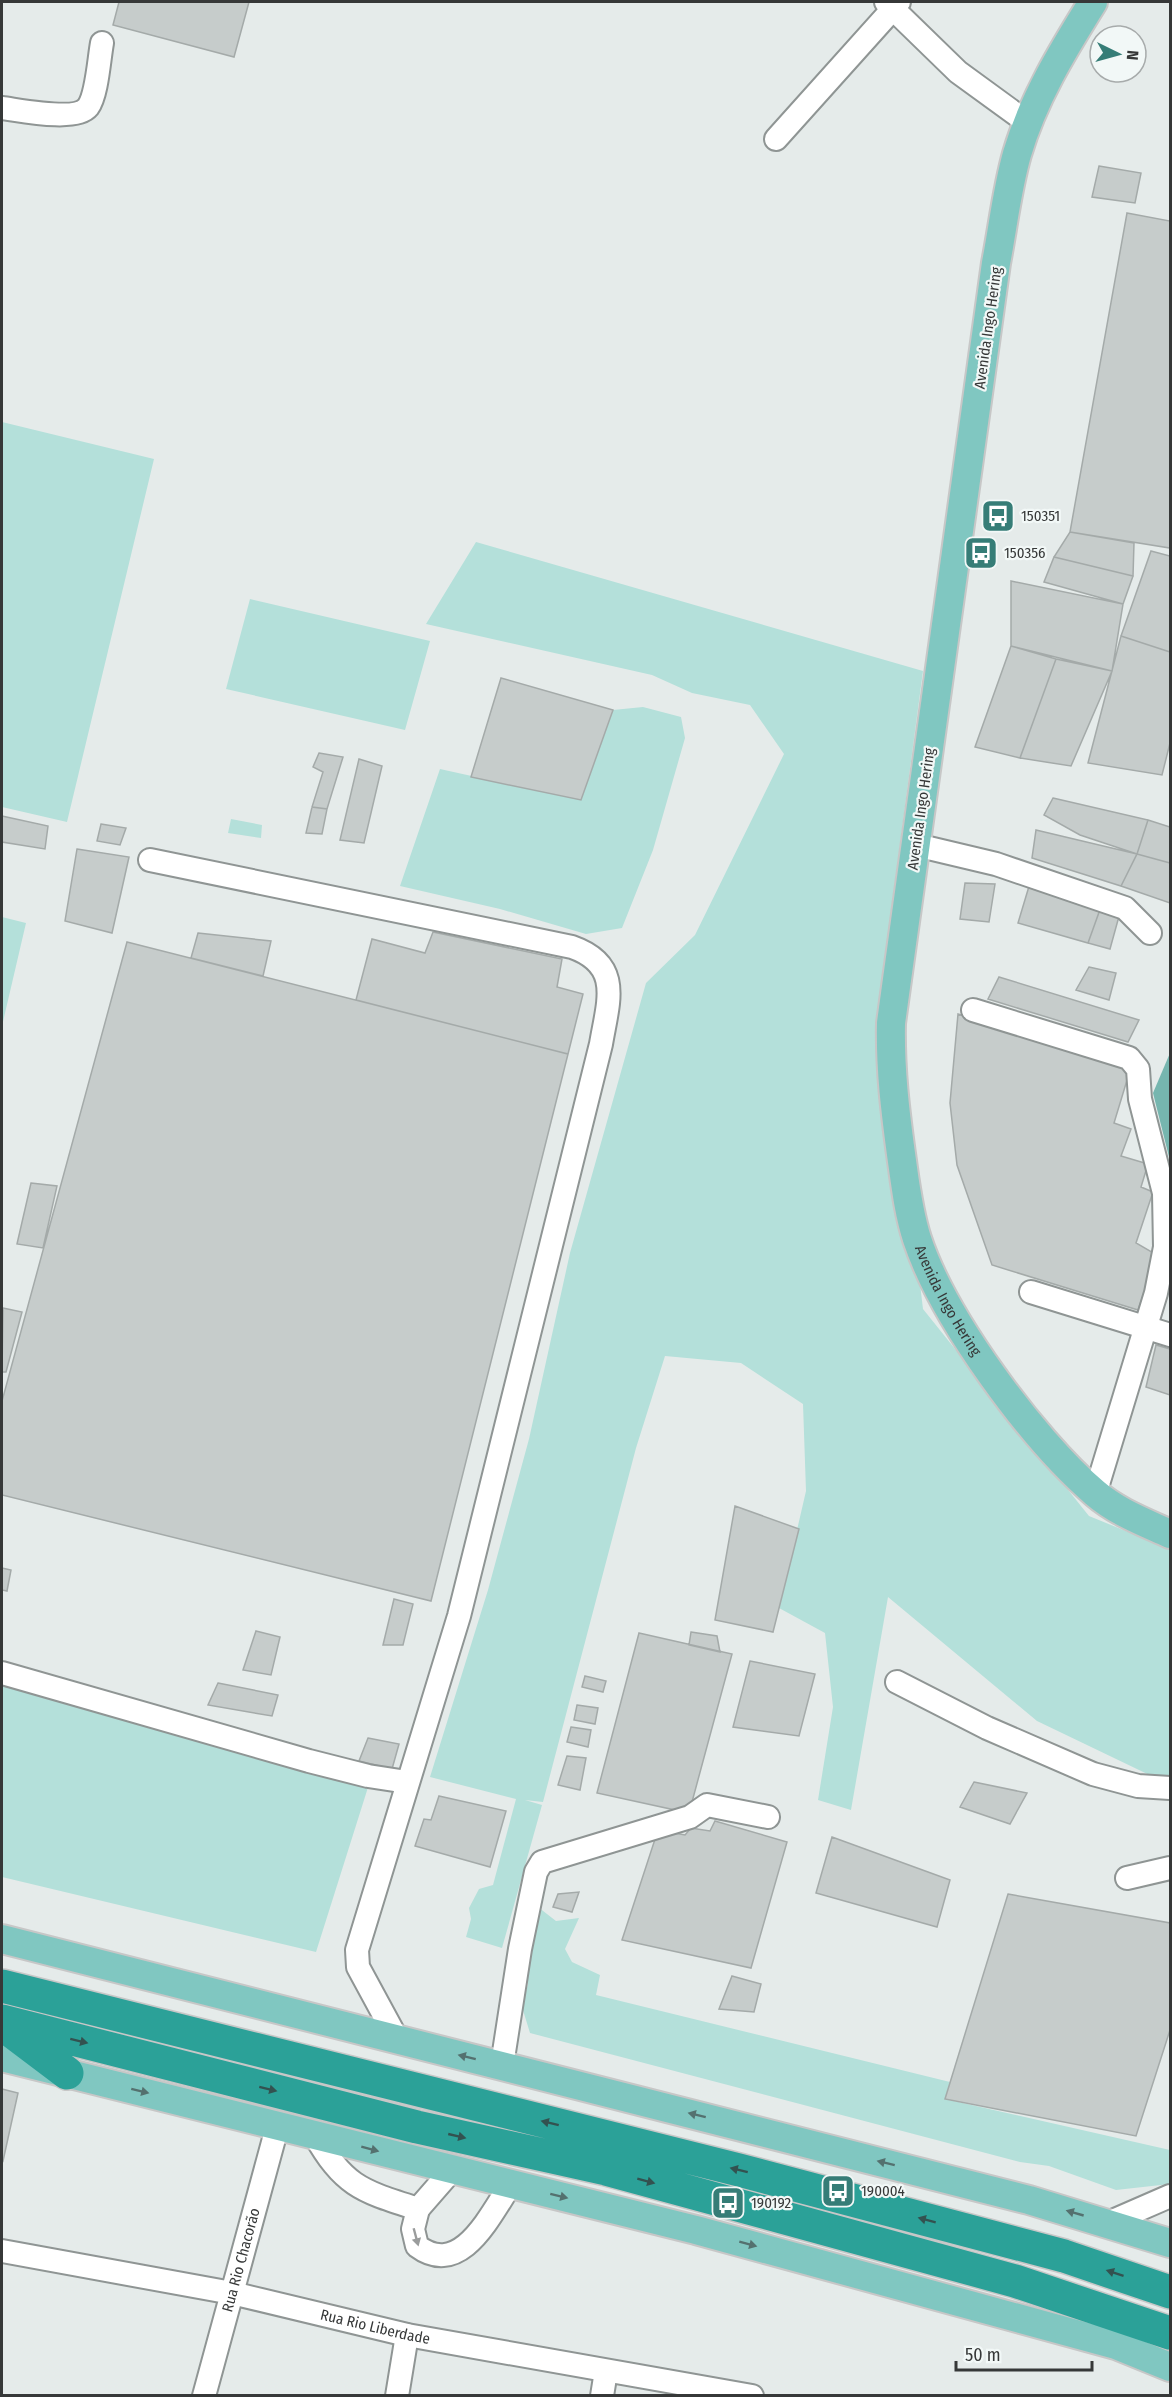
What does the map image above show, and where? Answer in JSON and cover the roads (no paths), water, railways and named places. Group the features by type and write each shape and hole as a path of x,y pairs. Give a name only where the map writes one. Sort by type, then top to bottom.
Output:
{"highway":[{"path":"2,1986 740,2170 1064,2256 1170,2292"},
{"path":"2,2022 67,2073"},
{"path":"2,2022 417,2127 606,2169 1015,2281 1170,2333"}],"main road":[{"name":"Avenida Ingo Hering","path":"1093,2 1054,65 1028,123 1017,155 996,263 891,1023 890,1053 907,1200 917,1239 953,1316 994,1377 1049,1447 1095,1494 1118,1509 1170,1534"},
{"path":"2,1939 1029,2200 1170,2243"},
{"path":"2,2057 696,2230 1116,2344 1170,2367"}],"street":[{"path":"776,139 893,4 958,72 1028,123"},
{"path":"2,108 68,115 83,111 91,99 102,43"},
{"path":"916,845 996,864 1125,908 1150,933"},
{"path":"150,860 572,947 589,953 603,966 607,978 609,995 601,1044 467,1581 356,1960 397,2039"},
{"path":"973,1010 1129,1058 1138,1069 1140,1099 1164,1193 1165,1247 1146,1328 1095,1494"},
{"path":"1031,1292 1170,1335"},
{"path":"2,1673 309,1761 368,1776 407,1782"},
{"path":"897,1682 987,1728 1093,1773 1138,1786 1170,1788"},
{"path":"502,2065 520,1949 536,1872 542,1862 690,1817 707,1805 768,1817"},
{"path":"1127,1878 1170,1868"},
{"name":"Rua Rio Chacorão","path":"204,2396 278,2124"},
{"path":"314,2134 334,2168 350,2181 369,2192 418,2210"},
{"path":"452,2170 418,2210 413,2229 417,2246 436,2256 448,2256 467,2247 511,2184"},
{"path":"1108,2223 1170,2196"},
{"name":"Rua Rio Liberdade","path":"2,2251 232,2293 407,2335 752,2396"},
{"path":"397,2396 407,2335"},
{"path":"602,2396 606,2371"}],"place":[{"name":"150351","path":"998,516"},
{"name":"150356","path":"981,553"},
{"name":"190004","path":"838,2191"},
{"name":"190192","path":"728,2203"}]}
